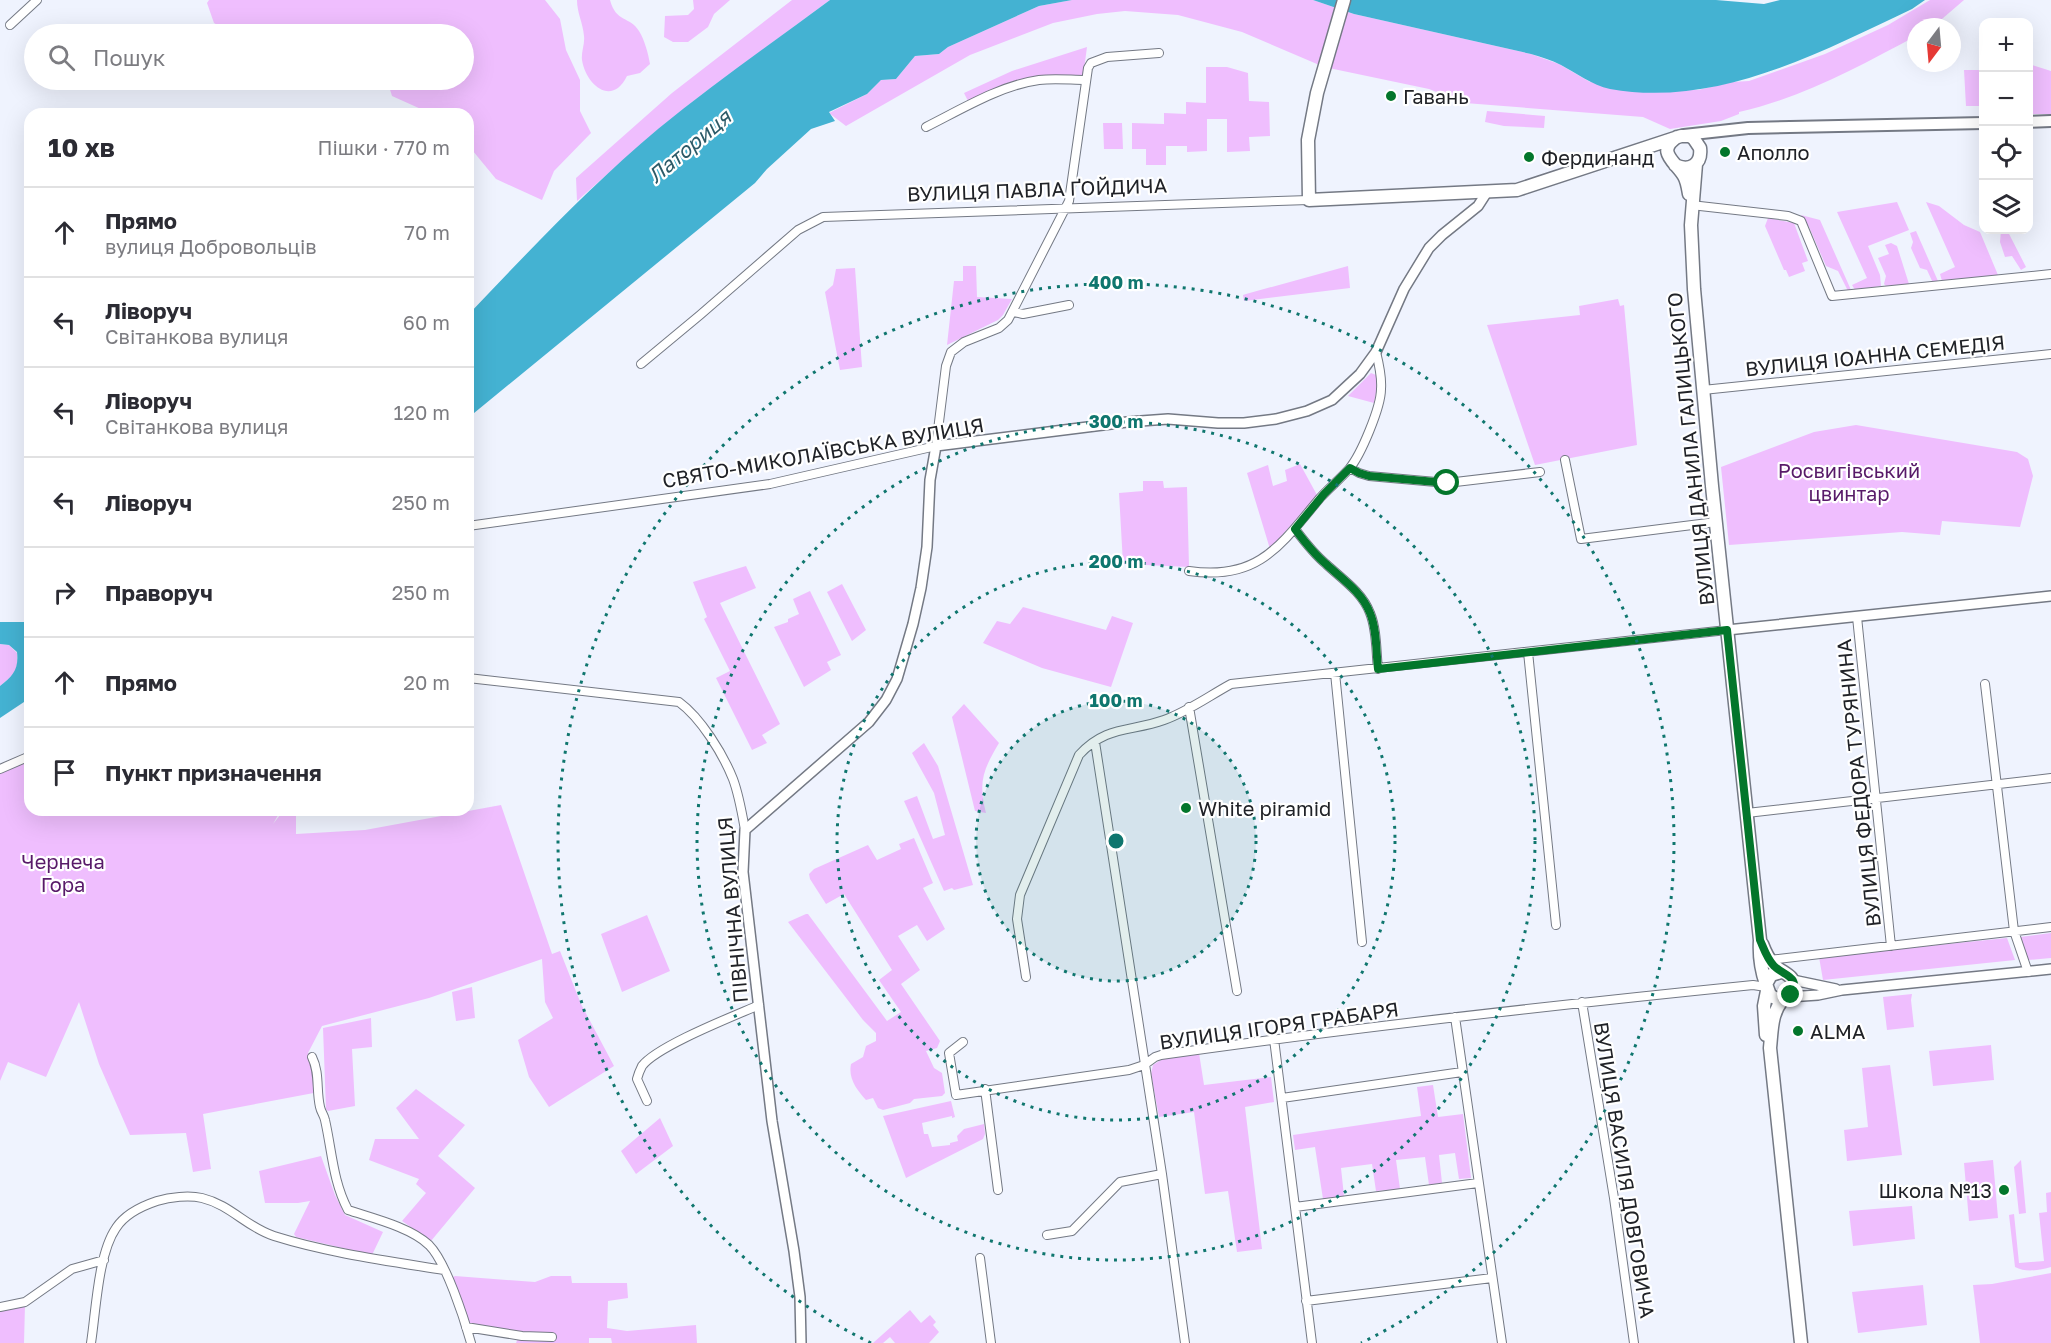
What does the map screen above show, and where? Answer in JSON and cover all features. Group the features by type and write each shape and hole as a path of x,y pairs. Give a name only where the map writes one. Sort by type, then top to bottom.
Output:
{"main road":[{"path":"1309,200 1308,140 1317,93 1344,0"},
{"path":"2033,122 2051,122"},
{"path":"1673,163 1668,150 1673,140 1681,136 1714,131 1748,128 1979,123"},
{"path":"1640,150 1651,152 1686,168 1698,159 1714,131"},
{"path":"1681,136 1690,136 1698,143 1698,159"},
{"name":"ВУЛИЦЯ ПАВЛА ҐОЙДИЧА","path":"1309,200 1517,190 1681,136"},
{"name":"ВУЛИЦЯ ДАНИЛА ГАЛИЦЬКОГО","path":"1698,159 1691,205 1692,256 1703,390 1760,940 1761,968 1766,988 1764,1024 1770,1048 1801,1343"},
{"name":"ВУЛИЦЯ ДАНИЛА ГАЛИЦЬКОГО","path":"1673,163 1684,176 1691,205"},
{"name":"ВУЛИЦЯ ДАНИЛА ГАЛИЦЬКОГО","path":"1760,940 1769,960 1781,972"},
{"path":"1781,972 1793,980 1793,992 1786,998 1774,998 1766,988 1771,975 1781,972"},
{"name":"ВУЛИЦЯ ДАНИЛА ГАЛИЦЬКОГО","path":"1770,1048 1776,1008 1786,998"}],"street":[{"path":"10,25 37,0"},
{"path":"745,830 869,722 886,700 897,679 921,588 927,547 930,480 946,366 951,352 964,342 999,328 1014,312 1064,207 1069,201 1086,80 1091,63 1097,59 1159,52"},
{"path":"926,127 976,101 1022,84 1051,79 1086,80"},
{"name":"СВЯТО-МИКОЛАЇВСЬКА ВУЛИЦЯ","path":"474,525 770,484 936,446 1147,420 1227,423 1276,419 1307,411 1332,400 1360,374 1376,352 1404,289 1429,248 1478,206 1487,192"},
{"name":"ВУЛИЦЯ ПАВЛА ҐОЙДИЧА","path":"641,364 798,230 823,217 1309,200"},
{"path":"1691,205 1788,216 1801,221 1832,296 2051,274"},
{"path":"1014,312 1023,314 1069,305"},
{"path":"1189,571 1208,574 1225,573 1259,562 1272,553 1350,468 1371,426 1380,401 1382,388 1376,352"},
{"name":"ВУЛИЦЯ ІОАННА СЕМЕДІЯ","path":"1703,390 2051,354"},
{"path":"1565,460 1581,539 1716,522"},
{"path":"1350,468 1369,476 1447,483 1540,472"},
{"path":"1295,529 1325,563 1364,600 1374,625 1378,669"},
{"path":"1026,976 1017,919 1020,895 1079,755 1095,742 1120,729 1163,721 1231,684 2051,596"},
{"name":"ВУЛИЦЯ ФЕДОРА ТУРЯНИНА","path":"1857,617 1891,946"},
{"path":"1528,652 1556,926"},
{"path":"1335,673 1362,942"},
{"name":"ПІВНІЧНА ВУЛИЦЯ","path":"474,679 679,702 690,710 727,766 734,781 745,830 743,872 772,1121 800,1298 801,1343"},
{"path":"1985,684 2014,931 2028,972"},
{"path":"1189,707 1237,991"},
{"path":"1095,742 1162,1174 1182,1343"},
{"path":"0,769 24,759"},
{"path":"1747,813 2051,778"},
{"path":"1769,960 2051,927"},
{"path":"1786,998 1842,990 2051,969"},
{"path":"1793,980 1818,987 1842,990"},
{"name":"ВУЛИЦЯ ІГОРЯ ГРАБАРЯ","path":"963,1042 949,1053 956,1095 1129,1070 1144,1065 1161,1055 1274,1039 1582,1002 1753,985 1766,988"},
{"name":"ВУЛИЦЯ ВАСИЛЯ ДОВГОВИЧА","path":"1582,1002 1614,1197 1634,1343"},
{"path":"647,1101 637,1079 643,1065 680,1041 759,1005"},
{"path":"1455,1017 1502,1343"},
{"path":"1274,1039 1312,1343"},
{"path":"312,1057 317,1066 320,1107 325,1118 334,1173 341,1197 348,1210 396,1227 427,1243 438,1256 471,1343"},
{"path":"1282,1098 1462,1072"},
{"path":"985,1089 998,1190"},
{"path":"1047,1235 1066,1234 1072,1231 1120,1182 1162,1174"},
{"path":"1295,1207 1478,1183"},
{"path":"91,1343 104,1260 116,1228 127,1216 143,1206 165,1198 201,1198 229,1208 263,1232 276,1236 343,1252 444,1270"},
{"path":"980,1258 991,1343"},
{"path":"0,1307 25,1302 72,1269 104,1260"},
{"path":"1306,1301 1492,1278"},
{"path":"466,1327 522,1336 552,1337"}],"green space":[{"path":"209,0 545,0 560,19 566,50 580,80 580,111 591,133 554,171 542,200 496,179 474,152 474,108 419,108 392,96 390,90 474,90 474,24 216,24 207,3"},
{"path":"577,0 610,0 619,16 632,23 643,39 650,64 640,73 627,76 614,90 600,89 584,69 582,57 584,36"},
{"path":"693,0 730,0 714,14 708,27 688,42 673,42 664,37 665,16 688,15 694,9"},
{"path":"792,0 830,0 700,96 656,131 577,201 576,178 672,93"},
{"path":"1072,0 1313,0 1354,14 1531,54 1559,64 1590,82 1698,90 1732,82 1749,81 1825,54 1888,25 1930,0 1964,0 1943,18 1907,18 1907,41 1808,90 1739,112 1721,121 1670,129 1643,117 1465,103 1429,89 1324,67 1242,32 1178,15 1125,11 1053,23 970,55 846,126 829,113 867,94 881,80 896,79 915,56 939,54 948,47 1039,6"},
{"path":"1087,47 1083,77 1037,78 969,103 964,93 1012,71"},
{"path":"2033,65 2051,71 2051,114 2033,114"},
{"path":"1206,67 1227,67 1248,73 1249,101 1269,102 1270,136 1249,137 1250,151 1227,152 1227,119 1207,119 1207,151 1187,152 1187,146 1166,146 1166,165 1146,165 1146,149 1132,149 1132,123 1164,124 1164,113 1186,114 1186,102 1206,103"},
{"path":"1964,70 1979,70 1979,106 1966,106"},
{"path":"1487,111 1545,116 1544,128 1504,126 1485,122"},
{"path":"1103,123 1122,123 1123,149 1104,149"},
{"path":"1897,202 1909,230 1868,246 1880,275 1881,286 1855,290 1852,285 1867,278 1837,212"},
{"path":"1926,202 1939,206 1964,225 1979,232 1998,275 1942,281 1940,274 1955,267"},
{"path":"1801,215 1820,220 1851,290 1848,291 1838,271 1826,266 1809,227"},
{"path":"1768,218 1794,223 1808,261 1802,263 1805,271 1789,277 1784,270 1765,226"},
{"path":"1916,231 1938,281 1933,283 1927,270 1920,268 1911,248 1913,242 1910,233"},
{"path":"2001,234 2009,234 2026,267 2021,270 2012,256 2005,257 2000,242"},
{"path":"1891,243 1897,246 1909,284 1886,286 1884,284 1886,276 1878,258 1889,254 1885,245"},
{"path":"963,266 976,266 977,297 1012,299 998,320 947,345 954,281 963,281"},
{"path":"1348,266 1350,288 1244,301 1243,295"},
{"path":"855,268 862,367 840,370 825,292 833,285 836,269"},
{"path":"1618,299 1620,306 1624,305 1637,445 1535,465 1487,325 1580,315 1579,306"},
{"path":"1371,373 1376,375 1378,382 1374,403 1348,396"},
{"name":"Росвигівський цвинтар","path":"1856,425 2017,452 2028,459 2033,476 2020,527 1942,521 1940,535 1902,532 1729,545 1721,467 1814,432"},
{"path":"1300,464 1317,495 1270,549 1247,473 1268,465 1273,486 1287,481 1285,470"},
{"path":"1143,481 1163,481 1164,488 1187,487 1189,567 1123,564 1119,493 1143,491"},
{"path":"746,566 756,588 720,603 780,724 762,735 767,743 752,750 716,678 730,671 704,619 707,617 693,582"},
{"path":"842,584 866,630 852,641 827,592"},
{"path":"810,591 841,655 827,662 831,670 804,687 774,627 788,622 788,619 799,614 793,599"},
{"path":"1023,607 1106,630 1112,616 1133,623 1111,687 1042,668 983,643 997,621 1010,624"},
{"path":"0,644 9,645 17,653 17,664 14,672 0,686"},
{"path":"964,704 999,743 989,761 982,784 986,813 975,811 952,717"},
{"path":"924,743 938,766 973,885 944,891 904,801 917,796 933,839 945,835 934,793 912,753"},
{"name":"Чернеча Гора","path":"24,763 24,816 278,816 273,824 279,816 296,816 296,834 365,830 441,816 474,816 474,810 501,805 552,954 560,951 581,1004 614,1066 549,1107 529,1077 518,1040 553,1018 545,1002 542,959 429,998 322,1026 308,1053 312,1057 319,1092 203,1114 211,1169 193,1172 186,1133 130,1135 99,1064 79,1002 46,1077 8,1062 0,1081 0,773"},
{"path":"914,838 933,883 923,888 945,929 927,941 917,925 898,936 920,970 901,984 940,1041 937,1048 926,1051 934,1068 942,1073 945,1093 942,1096 914,1099 910,1103 883,1110 878,1108 873,1098 866,1100 852,1079 850,1069 851,1064 863,1057 866,1046 876,1041 876,1033 863,1020 788,922 808,914 887,1021 901,1012 879,980 892,970 844,894 826,904 809,874 814,869 868,845 877,860 901,849 899,844"},
{"path":"647,915 670,971 622,992 601,934"},
{"path":"2051,933 2051,958 2028,960 2020,937"},
{"path":"2007,938 2015,960 1823,980 1819,957"},
{"path":"472,987 475,1018 456,1021 452,992"},
{"path":"1912,994 1914,1027 1887,1030 1883,997"},
{"path":"371,1018 372,1047 352,1049 355,1106 328,1111 326,1109 323,1028"},
{"path":"1991,1045 1994,1080 1933,1086 1929,1051"},
{"path":"1199,1053 1204,1085 1271,1077 1274,1102 1245,1107 1262,1249 1237,1252 1228,1191 1205,1194 1194,1112 1159,1117 1151,1074 1153,1065 1164,1058"},
{"path":"1890,1065 1902,1155 1847,1161 1844,1130 1868,1127 1862,1068"},
{"path":"1433,1085 1438,1117 1463,1114 1471,1178 1459,1179 1455,1153 1439,1155 1442,1183 1429,1185 1425,1157 1396,1160 1400,1189 1376,1191 1372,1164 1341,1168 1344,1196 1323,1199 1315,1147 1295,1150 1293,1135 1421,1116 1417,1087"},
{"path":"416,1089 465,1125 438,1156 475,1188 431,1241 402,1221 426,1193 416,1184 419,1179 369,1160 375,1139 419,1139 396,1108"},
{"path":"951,1101 955,1117 922,1123 924,1134 928,1134 932,1147 950,1145 958,1141 957,1136 964,1129 984,1124 983,1139 906,1178 883,1116"},
{"path":"660,1118 673,1146 636,1174 621,1151"},
{"path":"321,1156 345,1215 383,1232 372,1255 296,1237 294,1234 310,1201 265,1203 259,1171"},
{"path":"1993,1160 1998,1218 1969,1221 1964,1163"},
{"path":"2021,1160 2026,1213 2019,1214 2014,1167"},
{"path":"2051,1192 2051,1267 2038,1270 2019,1269 2015,1267 2009,1215 2014,1214 2019,1263 2044,1261 2039,1213 2047,1212 2046,1193"},
{"path":"1912,1206 1915,1239 1853,1246 1849,1211"},
{"path":"2051,1273 2051,1343 1980,1343 1973,1285 1992,1284"},
{"path":"455,1276 535,1282 551,1276 571,1276 572,1283 627,1283 628,1298 608,1301 607,1328 627,1331 696,1325 697,1343 612,1343 611,1338 589,1338 589,1343 516,1343 518,1338 553,1339 555,1334 524,1334 470,1325 451,1278"},
{"path":"1923,1285 1927,1325 1858,1333 1852,1292"},
{"path":"25,1305 24,1343 0,1343 0,1308"},
{"path":"910,1310 921,1323 930,1315 936,1322 933,1325 939,1332 929,1343 895,1343 890,1337 883,1343 873,1343"}],"water":[{"name":"Латориця","path":"830,0 1072,0 1039,6 948,47 939,54 915,56 896,79 881,80 867,94 829,112 835,121 811,129 755,183 474,413 474,309 560,219 608,173 700,96"},
{"path":"1313,0 1716,0 1764,4 1780,0 1925,0 1912,9 1840,43 1766,73 1728,84 1689,91 1650,93 1610,89 1591,82 1557,63 1531,54 1354,14"},
{"path":"0,622 24,622 24,702 0,718 0,686 14,672 17,652 9,645 0,644"}],"place":[{"name":"Гавань","path":"1391,96"},
{"name":"Аполло","path":"1725,152"},
{"name":"Фердинанд","path":"1529,157"},
{"name":"White piramid","path":"1186,808"},
{"name":"ALMA","path":"1798,1031"},
{"name":"Школа №13","path":"2004,1190"}],"route":[{"path":"1447,483 1369,476 1350,468 1324,494 1295,529 1325,563 1364,600 1374,625 1378,669 1727,630 1760,940 1769,960 1793,980 1794,988 1791,995"}]}
